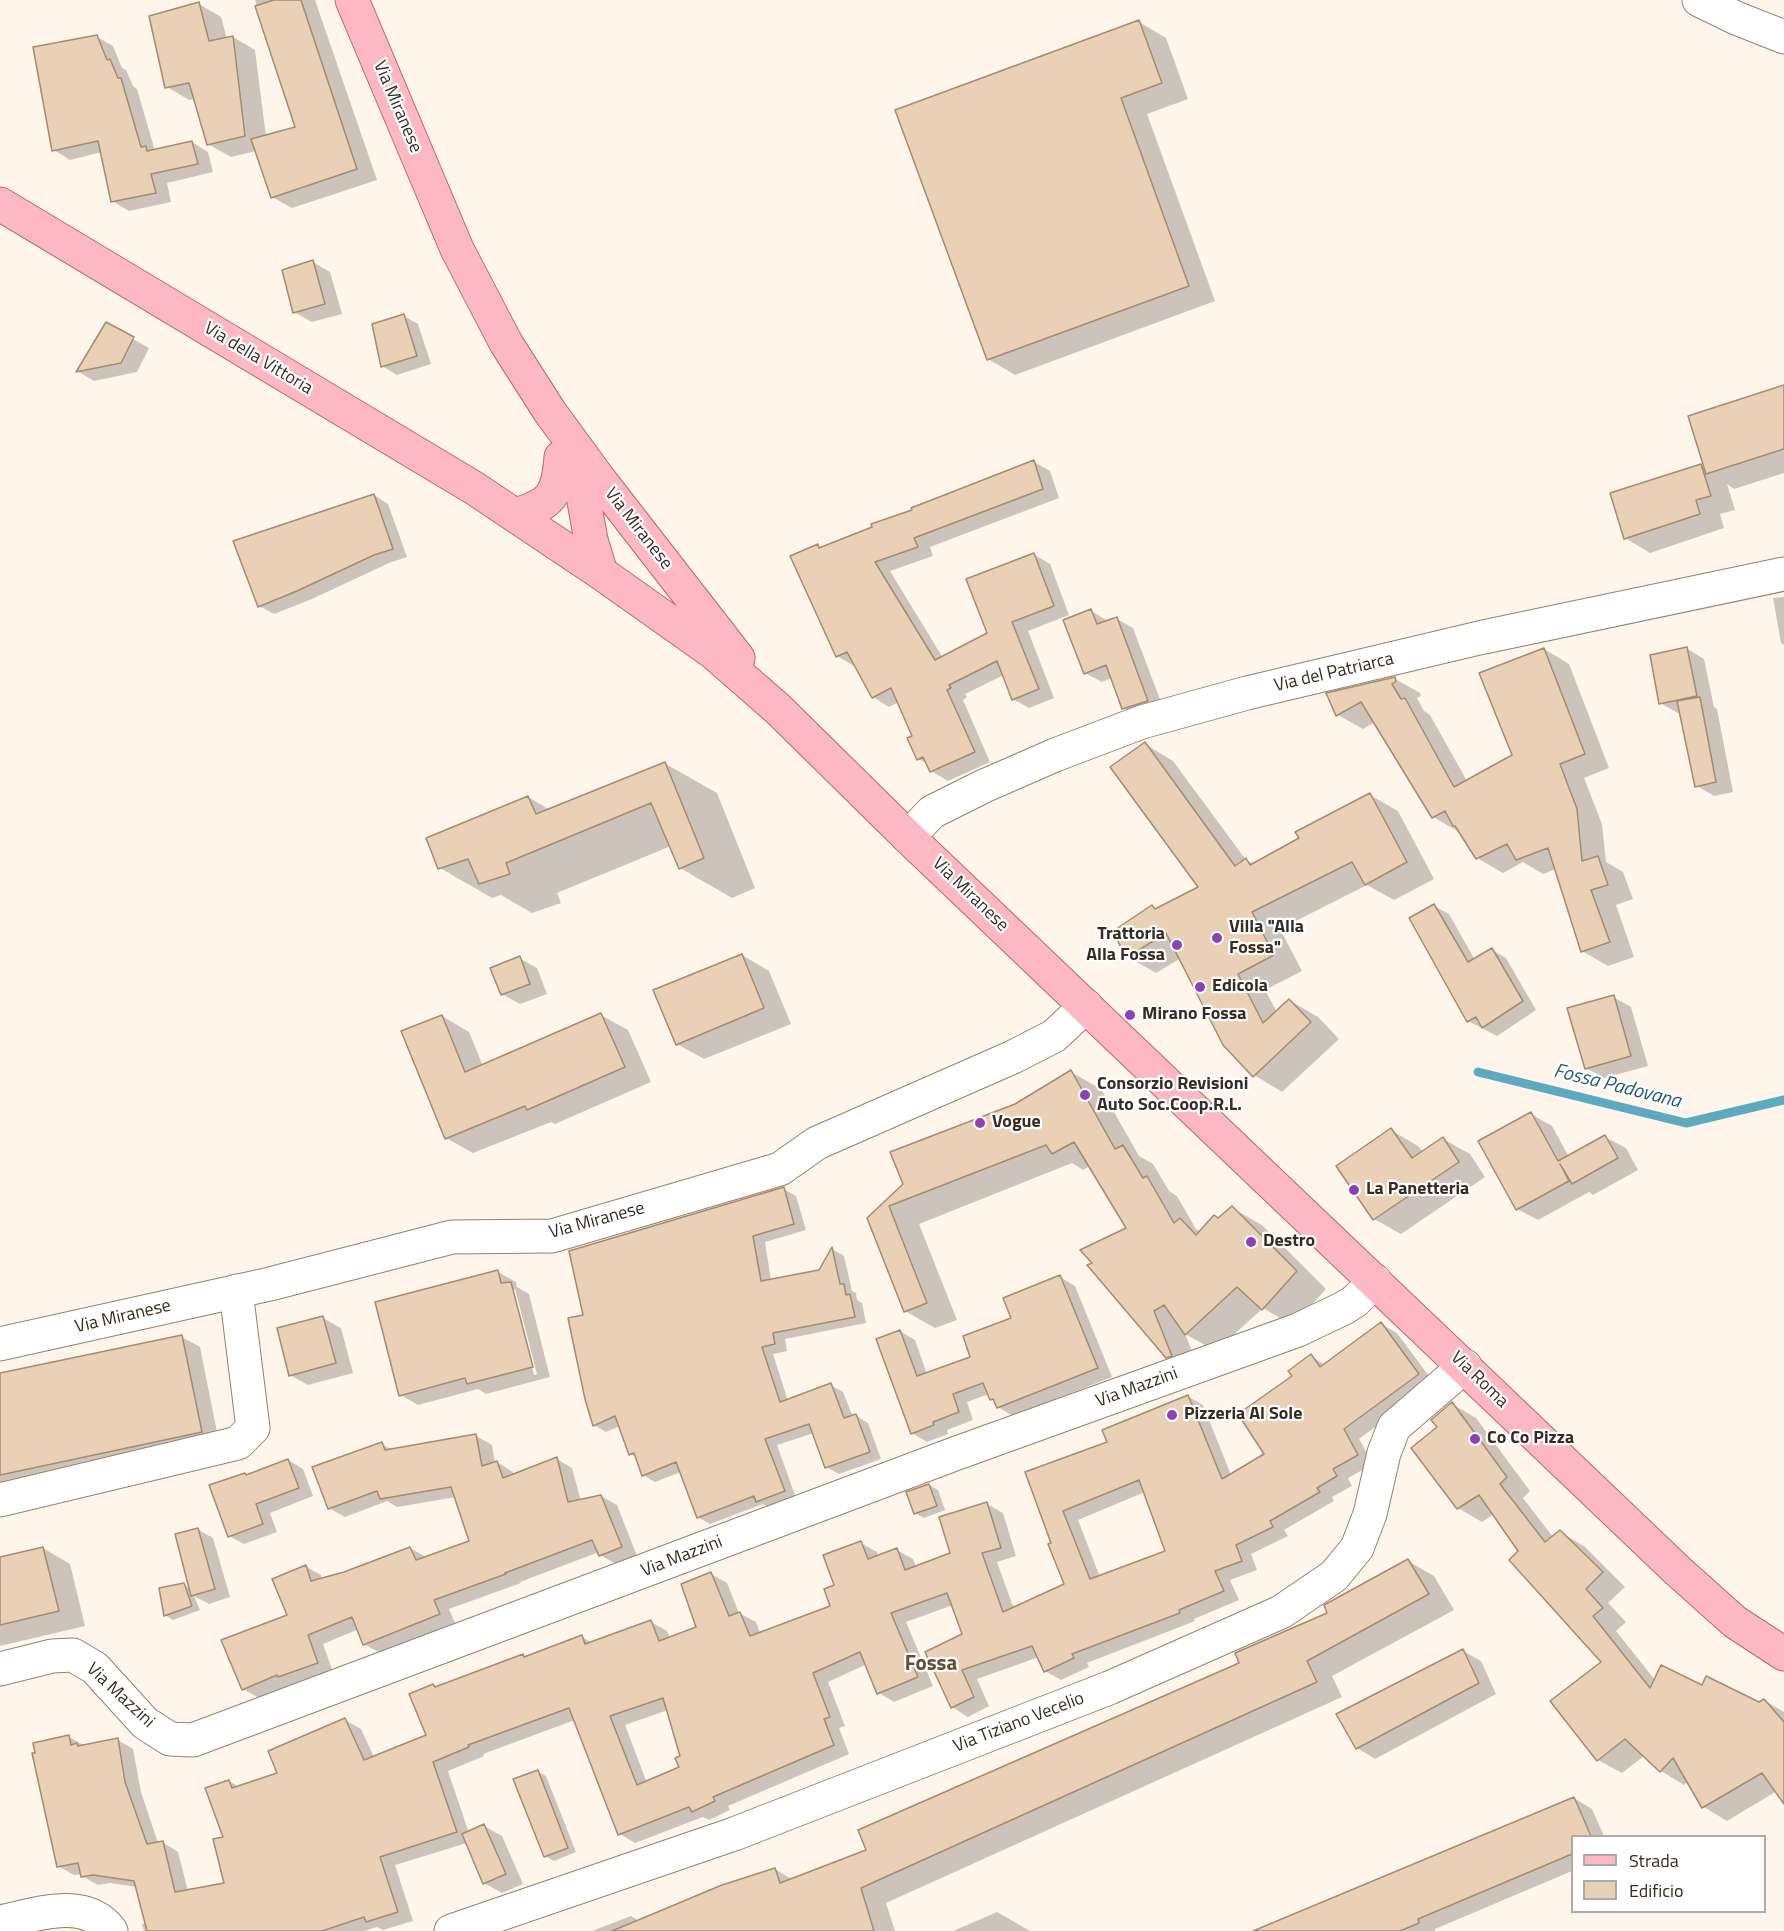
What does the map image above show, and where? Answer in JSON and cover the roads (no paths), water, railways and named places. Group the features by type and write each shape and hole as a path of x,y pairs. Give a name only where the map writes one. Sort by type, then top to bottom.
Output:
{"main road":[{"name":"Via Miranese","path":"352,0 457,249 506,343 550,412 599,479 778,709"},
{"name":"Via della Vittoria","path":"0,204 474,488 515,515"},
{"name":"Via Miranese","path":"506,343 528,398 583,496 591,540 601,573"},
{"path":"515,515 536,509 552,497 559,482 561,458"},
{"name":"Via Miranese","path":"515,515 714,653 778,709 908,837 1259,1171"},
{"name":"Via Roma","path":"1259,1171 1678,1571 1735,1622 1784,1654"}],"street":[{"path":"1699,0 1784,37"},
{"name":"Via del Patriarca","path":"908,837 932,812 984,786 1055,754 1142,722 1247,693 1479,638 1784,574"},
{"name":"Via Miranese","path":"0,1344 236,1291 452,1237 552,1236 780,1169 817,1143 1013,1057 1054,1035 1086,1006"},
{"name":"Via Mazzini","path":"0,1669 52,1656 74,1655 95,1668 145,1723 170,1739 193,1740 957,1453 1298,1330 1344,1308 1355,1301 1375,1281"},
{"path":"0,1500 238,1443 253,1428 236,1291"},
{"name":"Via Tiziano Vecelio","path":"451,1931 734,1834 1109,1688 1281,1612 1334,1576 1357,1548 1370,1514 1384,1453 1395,1427 1465,1366"},
{"path":"0,1922 65,1910 88,1914 111,1931"}],"waterway":[{"name":"Fossa Padovana","path":"1478,1072 1686,1123 1784,1100"}],"place":[{"name":"Villa \"Alla Fossa\"","path":"1217,938"},
{"name":"Trattoria Alla Fossa","path":"1177,945"},
{"name":"Edicola","path":"1200,987"},
{"name":"Mirano Fossa","path":"1130,1015"},
{"name":"Consorzio Revisioni Auto Soc.Coop.R.L.","path":"1085,1095"},
{"name":"Vogue","path":"980,1123"},
{"name":"La Panetteria","path":"1354,1190"},
{"name":"Destro","path":"1251,1242"},
{"name":"Pizzeria Al Sole","path":"1172,1415"},
{"name":"Co Co Pizza","path":"1475,1439"}],"district":[{"name":"Fossa","path":"931,1665"}]}
